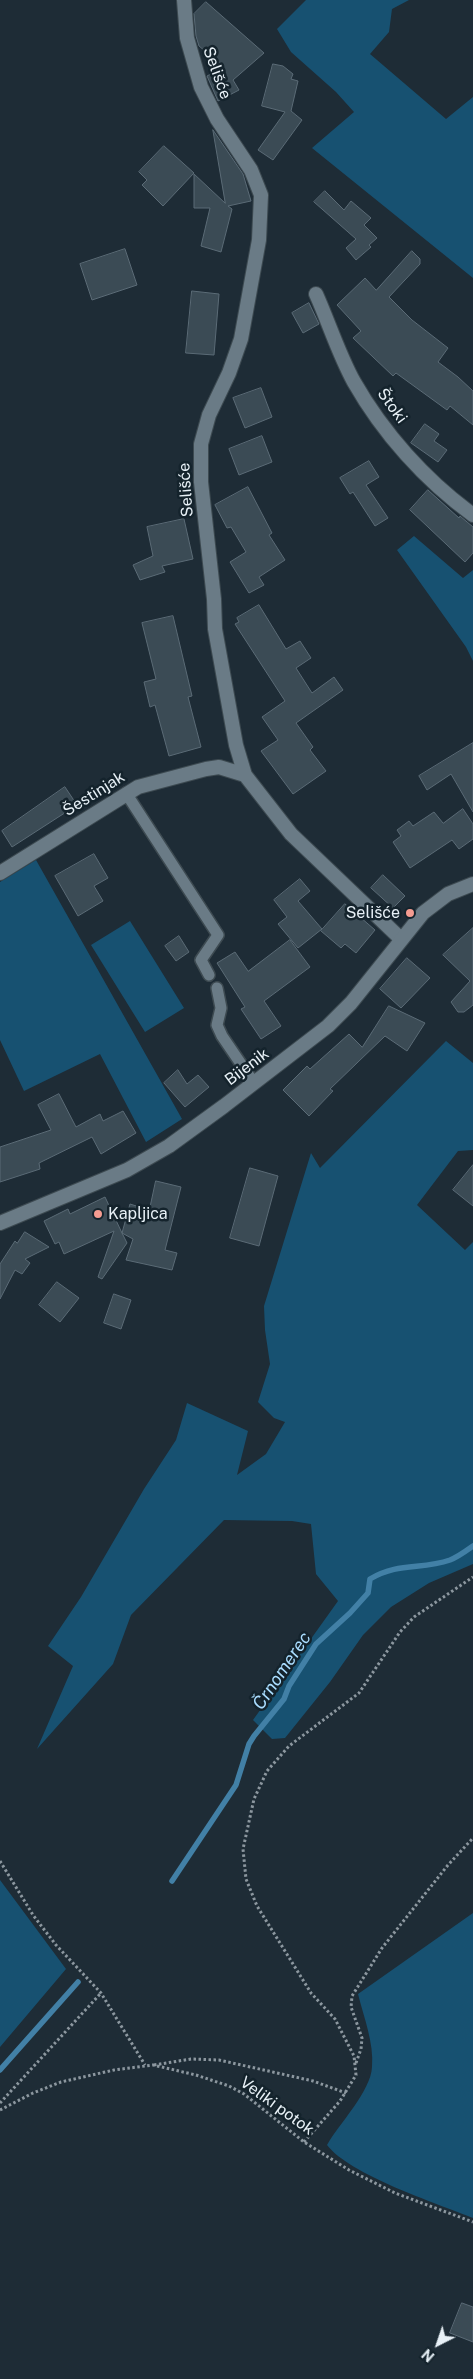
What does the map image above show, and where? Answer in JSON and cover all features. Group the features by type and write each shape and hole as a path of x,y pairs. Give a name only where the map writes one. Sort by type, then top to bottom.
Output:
{"street":[{"name":"Selišće","path":"184,0 187,38 201,87 217,119 251,170 261,194 258,240 241,339 229,373 204,431 200,461 216,629 236,745 245,775 291,834 401,939"},
{"name":"Štoki","path":"316,294 353,380 378,418 425,474 473,515"},
{"name":"Šestinjak","path":"0,873 138,787 219,767 245,775"},
{"name":"Bijenik","path":"0,1223 127,1170 169,1146 334,1021 351,1003 423,913 448,894 473,884"}],"lane":[{"path":"126,793 218,934 201,960 209,975"},
{"path":"217,988 222,1008 217,1025 222,1036 254,1083"}],"path":[{"path":"304,2142 346,2092 356,2075 356,2065 354,2056 335,2019 311,1993 254,1900 246,1879 243,1849 250,1815 260,1785 275,1760 289,1746 359,1692 400,1632 414,1617 473,1577"},
{"path":"356,2065 362,2038 351,2007 352,1996 387,1941 448,1865 472,1839"},
{"path":"0,1861 33,1915 61,1951 88,1976 101,1993 145,2065"},
{"path":"0,2103 101,1993"},
{"path":"153,2065 190,2059 219,2060 313,2081 346,2092"},
{"name":"Veliki potok","path":"0,2110 33,2093 61,2082 90,2074 145,2065 196,2074 229,2086 262,2106 304,2142 369,2180 473,2222"}],"shaded area":[{"path":"306,0 409,0 392,9 389,32 370,54 446,119 473,97 473,278 312,148 354,112 336,92 291,52 277,29"},
{"path":"414,536 463,578 473,570 473,661 466,647 397,550"},
{"path":"36,860 182,1119 146,1142 100,1054 24,1091 0,1040 0,882"},
{"path":"130,921 184,1008 145,1032 91,945"},
{"path":"446,1041 473,1063 473,1150 458,1151 417,1205 465,1250 473,1242 473,1564 429,1583 391,1607 363,1635 330,1682 285,1738 272,1739 253,1720 338,1601 316,1574 311,1524 292,1521 224,1520 131,1615 113,1664 37,1749 73,1666 48,1646 81,1597 144,1489 176,1440 187,1403 248,1431 237,1475 266,1454 285,1422 274,1418 258,1402 270,1364 264,1306 311,1153 320,1168"},
{"path":"0,1880 66,1969 0,2047"},
{"path":"473,1913 473,2218 395,2187 354,2167 338,2156 327,2145 360,2097 372,2067 372,2049 358,1994"}],"building":[{"path":"206,2 264,53 233,80 239,90 218,101 207,76 224,67 199,46 196,36 194,14"},
{"path":"273,64 283,66 293,74 291,79 298,81 291,111 302,120 273,160 258,150 285,112 262,106"},
{"path":"213,130 243,174 251,201 228,206 232,209 221,252 201,246 210,208 194,208 194,174 225,203"},
{"path":"164,146 194,173 163,206 142,185 147,180 139,172"},
{"path":"325,191 344,210 351,201 371,218 364,225 377,238 369,245 371,247 356,260 346,248 356,239 314,202"},
{"path":"125,249 137,285 92,300 80,264"},
{"path":"412,251 420,259 420,264 389,297 412,320 448,348 438,362 473,391 473,425 450,406 447,410 396,373 393,376 353,338 361,331 337,305 365,278 376,290"},
{"path":"192,291 219,294 214,355 186,353"},
{"path":"309,303 319,324 303,333 292,313"},
{"path":"261,388 272,417 245,428 233,398"},
{"path":"425,424 439,434 434,441 447,450 438,462 411,443"},
{"path":"262,436 272,462 239,475 229,449"},
{"path":"369,461 379,477 366,485 388,518 375,526 353,492 350,494 340,478"},
{"path":"248,487 272,533 269,535 285,560 259,577 264,585 249,593 230,562 246,552 231,527 227,528 215,505"},
{"path":"428,490 459,518 460,516 473,527 473,553 465,562 410,510"},
{"path":"184,519 193,559 162,566 165,572 140,580 133,565 153,556 147,527"},
{"path":"259,605 286,649 300,641 311,658 296,668 312,693 334,677 343,690 296,723 313,747 310,750 326,771 293,794 261,751 278,740 262,717 285,701 235,624 239,622 237,618"},
{"path":"173,616 192,696 188,697 201,747 169,756 155,705 150,707 144,682 156,679 142,623"},
{"path":"473,743 473,812 451,774 427,790 419,776"},
{"path":"65,787 77,805 12,847 2,831"},
{"path":"463,809 473,824 473,839 459,849 452,840 410,868 393,842 401,836 397,830 409,821 413,826 434,812 443,823"},
{"path":"94,854 108,878 94,886 103,901 78,916 55,876"},
{"path":"383,875 405,896 393,908 371,888"},
{"path":"300,879 310,891 298,901 322,929 298,948 278,924 287,917 274,900"},
{"path":"345,904 375,930 356,953 345,944 341,948 321,931"},
{"path":"473,928 473,1005 464,1012 458,1012 451,1002 470,981 443,955"},
{"path":"179,936 189,952 176,961 165,946"},
{"path":"290,940 310,967 264,1001 281,1026 261,1039 241,1009 245,1007 217,963 235,952 248,971"},
{"path":"407,958 430,978 401,1008 380,989"},
{"path":"389,1006 425,1023 407,1051 385,1036 330,1089 333,1091 309,1116 283,1090 307,1066 310,1069 349,1034 362,1047"},
{"path":"178,1070 187,1084 198,1075 209,1087 185,1107 164,1083"},
{"path":"59,1094 76,1127 100,1114 103,1121 123,1111 136,1133 101,1154 92,1137 39,1163 40,1169 0,1182 0,1147 51,1130 38,1105"},
{"path":"473,1165 473,1206 453,1190"},
{"path":"250,1168 278,1176 259,1246 230,1238"},
{"path":"156,1181 181,1187 165,1250 177,1253 172,1270 126,1260 133,1239 122,1233 130,1204 149,1210"},
{"path":"105,1197 127,1243 102,1279 98,1277 114,1231 64,1254 59,1242 55,1244 44,1221 68,1209 70,1214"},
{"path":"25,1232 49,1247 25,1259 30,1263 22,1274 15,1270 0,1299 0,1264 15,1241 17,1243"},
{"path":"57,1282 79,1298 60,1322 39,1305"},
{"path":"114,1294 131,1300 121,1329 104,1323"},
{"path":"462,2303 473,2307 473,2342 450,2333"}],"waterway":[{"name":"Črnomerec","path":"172,1881 236,1785 249,1744 254,1736 284,1699 289,1686 316,1644 350,1613 368,1593 370,1579 391,1570 450,1560 473,1546"},
{"name":"Črnomerec","path":"0,2070 78,1982"}],"place":[{"name":"Selišće","path":"410,913"},
{"name":"Kapljica","path":"98,1214"}]}
